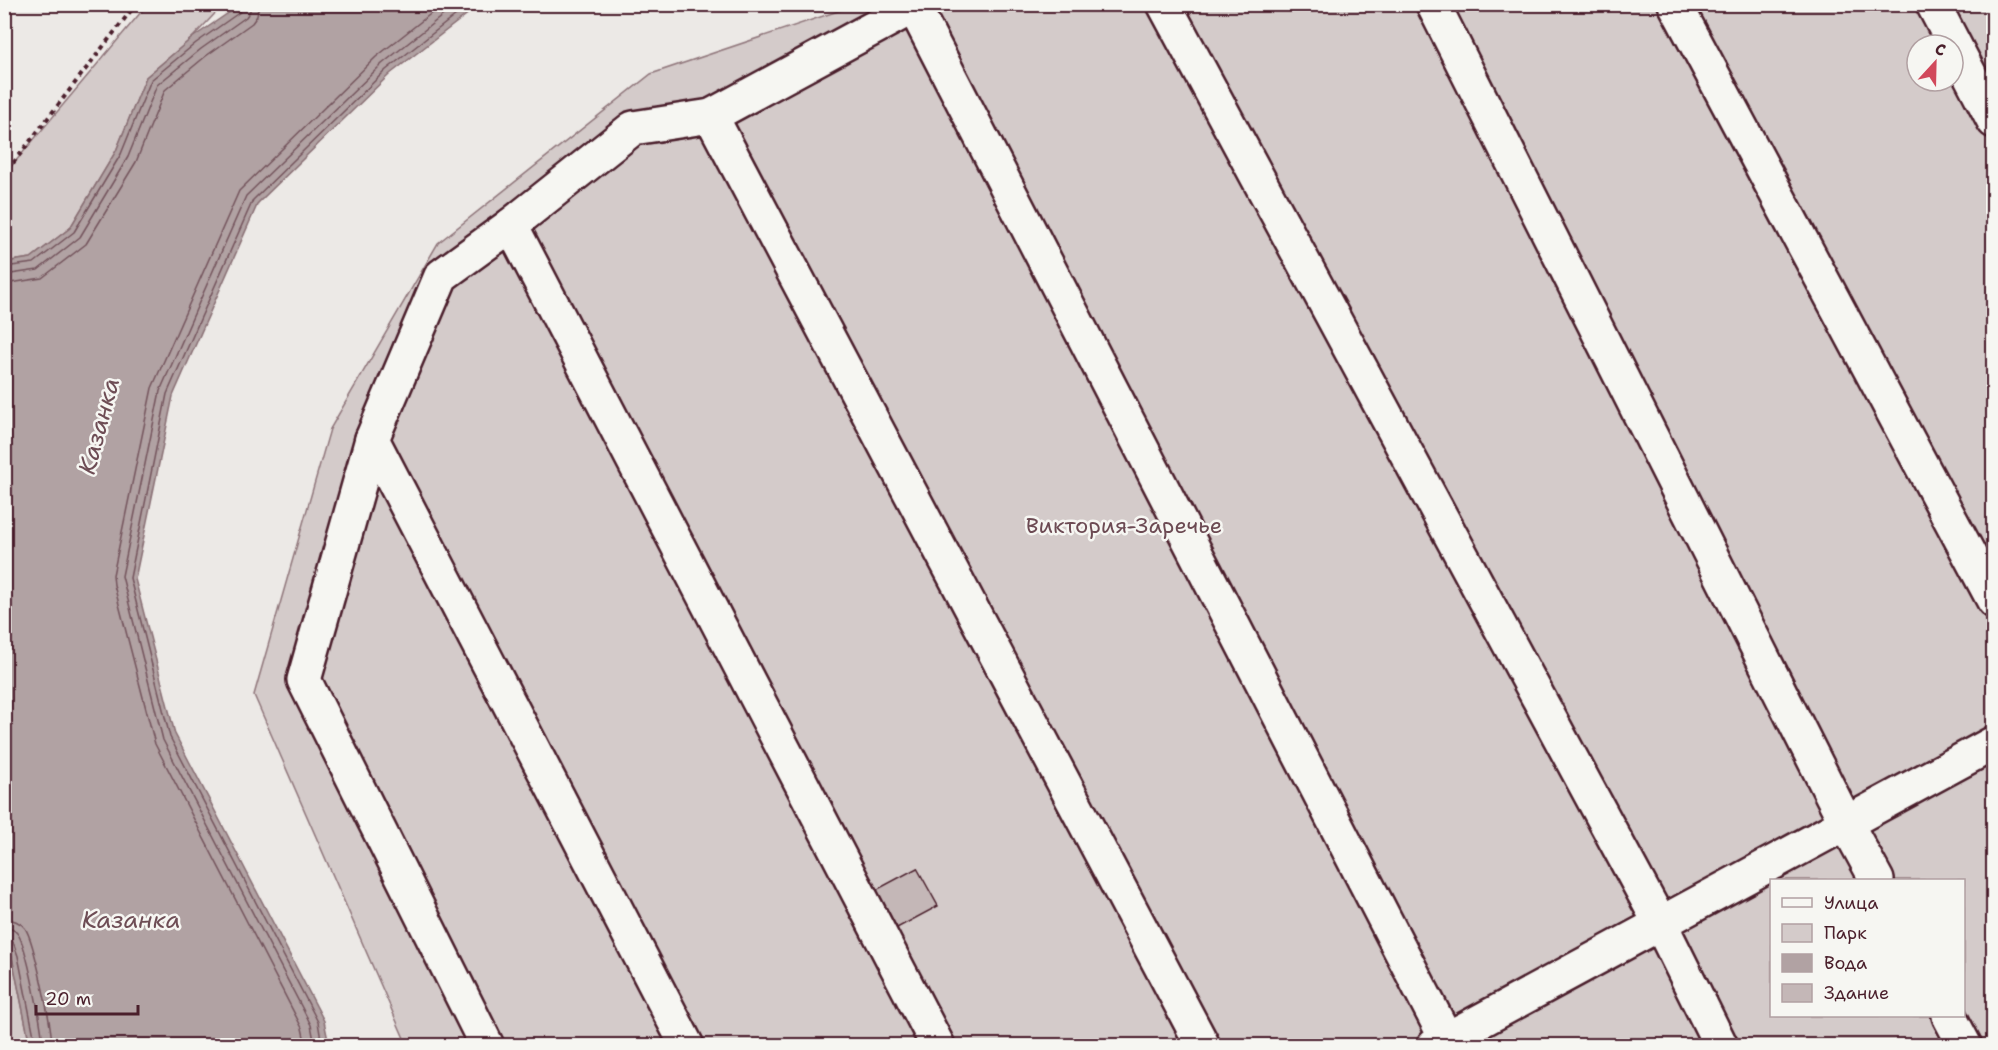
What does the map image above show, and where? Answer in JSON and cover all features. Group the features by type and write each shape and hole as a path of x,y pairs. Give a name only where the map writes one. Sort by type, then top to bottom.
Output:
{"lane":[{"path":"1164,4 1660,923 1721,1046"},
{"path":"1433,4 1875,879"},
{"path":"1675,4 1994,601"},
{"path":"1933,4 1994,121"},
{"path":"487,1046 304,680 372,439 441,276 511,225 633,128 711,116 916,6 1444,1043 1660,923 1994,743"},
{"path":"711,116 1203,1046"},
{"path":"511,225 938,1046"},
{"path":"372,439 687,1046"},
{"path":"1950,1017 1965,1046"}],"path":[{"path":"4,165 14,162 136,4"}],"green space":[{"name":"Виктория-Заречье","path":"859,4 1993,5 1993,1045 407,1045 254,695 330,429 438,243 651,74"},
{"path":"147,5 223,5 192,38 146,77 116,151 70,228 31,258 5,262 4,175"},
{"path":"4,933 12,957 30,1045 5,1045"}],"water":[{"name":"Казанка","path":"240,5 479,5 390,74 258,203 173,396 135,579 175,734 324,1021 329,1045 30,1045 12,957 4,933 5,262 31,258 70,228 116,151 146,77 192,38"}],"building":[{"path":"917,868 938,906 897,928 876,890"}]}
